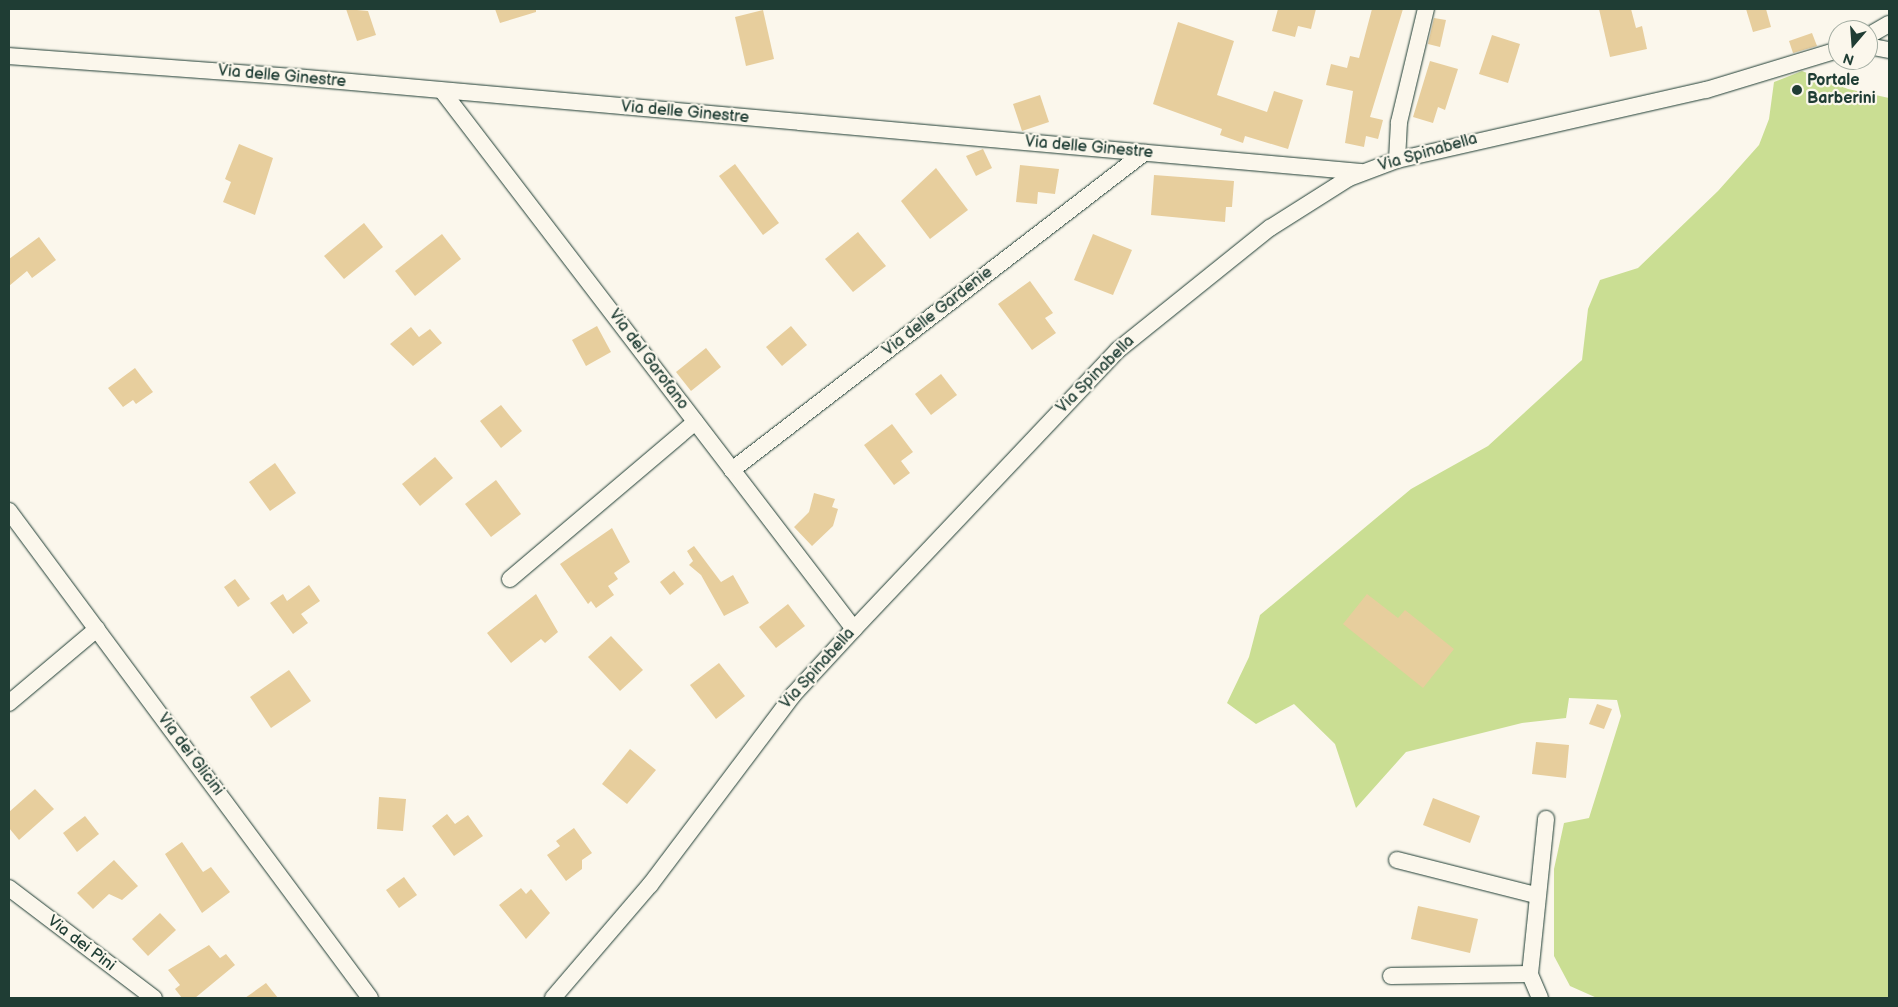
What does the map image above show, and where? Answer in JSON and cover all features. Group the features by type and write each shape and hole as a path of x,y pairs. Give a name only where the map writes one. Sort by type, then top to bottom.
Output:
{"street":[{"path":"1397,160 1399,122 1426,9"},
{"path":"1878,30 1889,24"},
{"name":"Via Spinabella","path":"553,998 650,885 793,695 854,629 1125,345 1270,228 1362,172 1397,160 1706,90 1828,53"},
{"name":"Via delle Ginestre","path":"9,56 1362,172"},
{"name":"Via del Garofano","path":"443,92 854,629"},
{"name":"Via delle Gardenie","path":"732,470 1144,153"},
{"path":"510,579 695,422"},
{"name":"Via dei Glicini","path":"9,511 370,998"},
{"path":"9,703 97,629"},
{"path":"1540,998 1530,974 1535,894 1546,819"},
{"path":"1397,860 1535,894"},
{"name":"Via dei Pini","path":"9,888 154,998"},
{"path":"1391,976 1530,974"}],"green space":[{"path":"1802,71 1848,89 1889,98 1889,997 1597,998 1570,986 1554,956 1554,869 1564,823 1589,818 1621,716 1617,700 1569,698 1566,718 1522,723 1406,752 1356,808 1335,744 1294,704 1256,724 1227,703 1249,657 1260,615 1411,489 1488,446 1582,360 1588,309 1600,280 1638,268 1718,191 1759,145 1769,119 1774,82"}],"building":[{"path":"346,9 368,11 376,35 357,41"},
{"path":"495,9 536,9 536,12 500,23"},
{"path":"1278,9 1316,9 1311,29 1298,26 1295,37 1272,31"},
{"path":"1372,9 1403,9 1370,117 1383,120 1378,139 1366,136 1364,147 1345,143 1353,91 1326,85 1331,64 1347,68 1350,56 1359,58"},
{"path":"1599,9 1631,9 1636,28 1642,26 1647,49 1610,57"},
{"path":"1746,9 1766,9 1771,27 1753,32"},
{"path":"763,10 774,59 746,66 735,17"},
{"path":"1434,18 1446,20 1440,47 1428,44"},
{"path":"1178,22 1234,41 1217,95 1267,112 1274,91 1303,100 1288,149 1245,136 1243,143 1220,135 1222,129 1153,104"},
{"path":"1812,33 1817,46 1793,53 1789,41"},
{"path":"1492,35 1520,44 1508,83 1479,74"},
{"path":"1430,61 1458,69 1445,110 1438,107 1433,123 1413,117"},
{"path":"1040,95 1049,122 1022,131 1013,104"},
{"path":"239,144 273,158 255,215 223,202 231,182 225,179"},
{"path":"983,149 992,168 976,176 966,156"},
{"path":"735,164 779,223 763,235 719,176"},
{"path":"1020,165 1059,169 1055,194 1038,192 1037,204 1016,202"},
{"path":"936,168 968,210 930,239 901,201"},
{"path":"1154,175 1234,181 1232,207 1226,207 1225,222 1151,215"},
{"path":"364,223 383,247 344,279 324,256"},
{"path":"858,232 886,266 853,292 825,259"},
{"path":"442,234 461,259 415,296 395,271"},
{"path":"1093,234 1132,250 1113,295 1074,280"},
{"path":"39,237 56,260 32,278 27,271 9,286 9,259"},
{"path":"1030,281 1053,313 1045,318 1056,333 1032,350 998,304"},
{"path":"597,326 611,352 586,366 572,340"},
{"path":"791,326 807,345 782,366 766,347"},
{"path":"411,327 419,337 430,329 442,343 413,366 390,344"},
{"path":"706,348 721,367 691,391 676,372"},
{"path":"135,368 153,392 136,404 133,400 123,407 108,388"},
{"path":"941,374 957,395 931,415 915,394"},
{"path":"501,405 522,431 501,448 480,421"},
{"path":"892,424 913,452 901,461 910,473 894,485 864,445"},
{"path":"435,457 453,478 420,506 402,484"},
{"path":"275,463 296,493 270,511 249,482"},
{"path":"496,480 521,514 491,537 465,504"},
{"path":"814,493 835,499 832,507 838,509 833,526 812,546 794,527 809,512"},
{"path":"612,528 630,562 614,573 618,579 608,586 614,595 596,608 591,601 588,604 560,564"},
{"path":"694,546 721,582 733,575 749,603 724,616 701,575 689,565 693,561 687,551"},
{"path":"674,571 684,584 670,595 660,582"},
{"path":"235,579 250,599 238,607 224,587"},
{"path":"309,585 320,601 301,614 308,623 293,634 270,603 283,594 287,601"},
{"path":"536,594 558,632 545,643 541,639 511,663 487,633"},
{"path":"1367,594 1398,618 1405,610 1454,649 1423,688 1343,624"},
{"path":"788,604 805,626 776,648 759,627"},
{"path":"611,636 643,670 620,691 588,657"},
{"path":"719,663 745,696 716,719 690,685"},
{"path":"289,670 311,701 271,728 250,697"},
{"path":"1597,704 1612,709 1604,729 1589,724"},
{"path":"1536,742 1569,745 1566,778 1532,774"},
{"path":"630,749 656,770 627,804 602,784"},
{"path":"35,789 54,809 19,840 9,828 9,812"},
{"path":"379,797 406,799 403,831 377,829"},
{"path":"1433,798 1480,816 1470,843 1423,825"},
{"path":"447,814 455,824 468,815 483,836 454,856 432,826"},
{"path":"85,816 99,834 77,852 63,833"},
{"path":"574,828 592,853 582,860 582,869 566,881 547,855 560,846 556,841"},
{"path":"182,842 203,872 211,867 230,892 202,913 165,854"},
{"path":"114,860 138,886 122,900 109,894 93,909 77,893"},
{"path":"404,877 417,895 399,908 386,890"},
{"path":"521,888 526,894 531,889 550,913 526,939 499,905"},
{"path":"1418,906 1478,919 1470,953 1411,939"},
{"path":"160,913 176,930 148,956 132,939"},
{"path":"209,945 220,958 226,954 235,965 195,998 182,998 175,989 180,985 168,970"},
{"path":"266,983 278,998 245,998"}],"place":[{"name":"Portale Barberini","path":"1797,90"}]}
